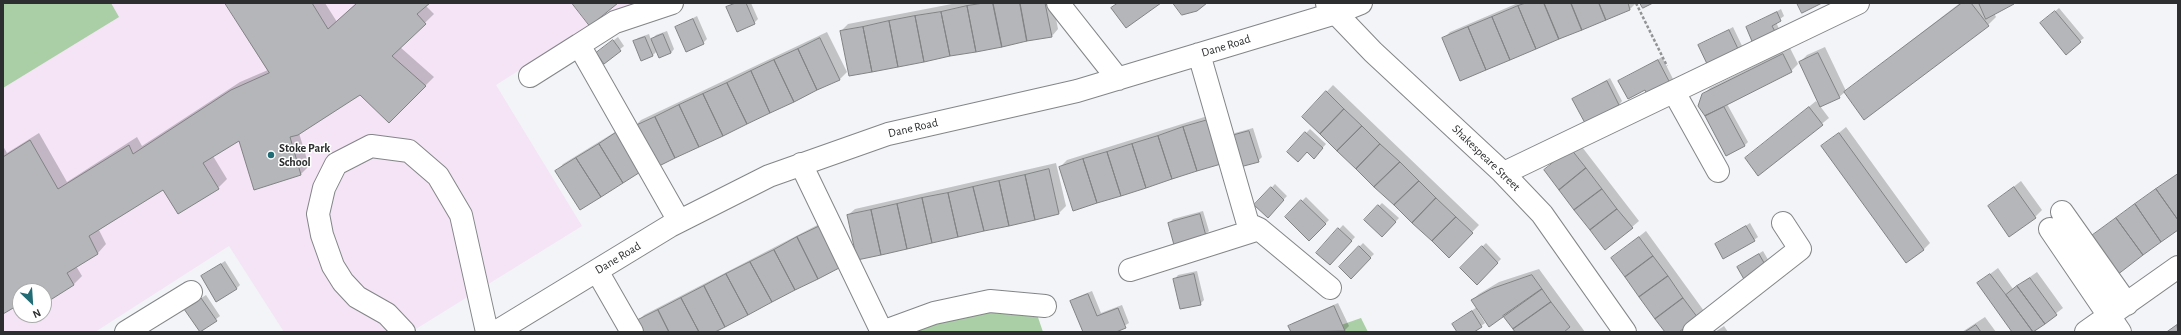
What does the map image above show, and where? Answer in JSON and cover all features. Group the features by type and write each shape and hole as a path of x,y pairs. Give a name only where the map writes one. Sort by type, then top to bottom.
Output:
{"street":[{"path":"530,76 615,22 672,3"},
{"path":"1058,3 1118,79"},
{"name":"Dane Road","path":"496,332 680,222 768,176 888,134 1077,91 1199,54 1331,8 1361,3"},
{"path":"1504,174 1858,3"},
{"name":"Shakespeare Street","path":"1331,8 1373,52 1504,174 1542,214 1625,332"},
{"path":"579,45 680,222"},
{"path":"1199,54 1248,224 1259,229 1330,288"},
{"path":"1676,91 1718,171"},
{"path":"404,332 387,314 357,297 343,282 333,266 322,235 318,214 324,188 336,164 371,146 408,151 438,176 461,215 487,332"},
{"path":"801,164 882,332 934,313 990,301 1046,306"},
{"path":"2115,324 2056,220 2127,304"},
{"path":"1694,332 1800,249 1783,223"},
{"path":"1130,270 1259,229"},
{"path":"2090,331 2115,324 2127,304 2178,267"},
{"path":"597,271 632,332"},
{"path":"126,332 191,292"}],"path":[{"path":"1636,3 1676,91"}],"shaded area":[{"name":"Stoke Park School","path":"3,3 638,3 612,11 496,85 582,226 411,332 284,332 229,246 95,332 3,332"}],"green space":[{"path":"3,3 111,3 119,17 3,88"},
{"path":"1031,297 1043,332 869,332 932,306"},
{"path":"1361,318 1368,332 1321,332"}],"building":[{"path":"225,3 312,3 328,29 357,3 430,3 417,14 426,24 392,56 426,86 389,123 360,95 298,135 290,137 301,175 254,190 239,141 203,163 219,189 178,214 163,190 89,236 98,254 67,273 74,285 52,299 52,283 12,283 12,309 3,314 3,157 30,140 58,189 129,145 133,154 231,90 269,73"},
{"path":"572,3 618,3 590,26"},
{"path":"736,3 746,3 755,24 737,32 726,7"},
{"path":"993,3 1002,47 976,52 967,6"},
{"path":"993,3 1020,3 1027,41 1002,47"},
{"path":"1020,3 1045,3 1052,37 1027,41"},
{"path":"1118,3 1161,3 1126,28 1111,8"},
{"path":"1173,3 1207,3 1197,11 1182,15"},
{"path":"1526,3 1544,3 1559,39 1536,49 1518,6"},
{"path":"1544,3 1571,3 1582,30 1559,39"},
{"path":"1571,3 1599,3 1606,20 1582,30"},
{"path":"1599,3 1628,3 1630,10 1606,20"},
{"path":"1640,3 1653,3 1643,8"},
{"path":"1797,3 1822,3 1802,13"},
{"path":"1962,3 1971,3 1989,26 1864,120 1844,92"},
{"path":"1979,3 2014,3 2014,4 1986,19"},
{"path":"967,6 976,52 950,56 941,12"},
{"path":"1518,6 1536,49 1510,60 1492,17"},
{"path":"2055,11 2081,42 2066,55 2040,23"},
{"path":"941,12 950,56 924,62 915,16"},
{"path":"1777,12 1781,21 1772,26 1777,35 1754,46 1746,27"},
{"path":"915,16 924,62 898,67 889,21"},
{"path":"1492,17 1510,60 1486,70 1468,27"},
{"path":"693,19 704,44 686,52 675,27"},
{"path":"889,21 898,67 872,72 863,27"},
{"path":"863,27 872,72 849,76 840,31"},
{"path":"1468,27 1486,70 1460,81 1442,38"},
{"path":"1729,30 1740,53 1709,68 1698,45"},
{"path":"663,34 671,53 659,58 651,39"},
{"path":"645,37 653,56 641,61 633,41"},
{"path":"820,38 840,80 817,90 798,49"},
{"path":"613,40 621,51 604,64 596,53"},
{"path":"798,49 817,90 794,102 774,60"},
{"path":"1818,53 1840,98 1820,107 1799,62"},
{"path":"1783,54 1792,72 1705,116 1698,106 1702,94"},
{"path":"774,60 794,102 770,113 751,71"},
{"path":"1658,60 1671,85 1648,97 1645,90 1628,99 1618,81"},
{"path":"751,71 770,113 747,124 727,83"},
{"path":"1607,81 1619,105 1585,123 1572,99"},
{"path":"727,83 747,124 723,136 703,94"},
{"path":"1326,91 1344,109 1320,134 1302,117"},
{"path":"703,94 723,136 699,147 679,105"},
{"path":"679,105 699,147 675,158 655,117"},
{"path":"1724,107 1745,146 1726,156 1705,116"},
{"path":"1809,107 1823,125 1758,176 1745,158"},
{"path":"1344,109 1362,126 1337,151 1320,134"},
{"path":"655,117 675,158 653,169 633,127"},
{"path":"1208,120 1221,164 1197,171 1183,127"},
{"path":"1362,126 1380,144 1356,169 1337,151"},
{"path":"1183,127 1197,171 1172,179 1158,136"},
{"path":"620,130 645,169 623,183 599,144"},
{"path":"1249,131 1259,162 1240,167 1231,136"},
{"path":"1305,132 1323,148 1314,159 1307,152 1298,162 1287,152"},
{"path":"1839,133 1924,250 1906,263 1821,146"},
{"path":"1158,136 1172,179 1146,188 1132,144"},
{"path":"599,144 623,183 601,197 576,158"},
{"path":"1132,144 1146,188 1121,196 1107,152"},
{"path":"1380,144 1400,162 1374,187 1356,169"},
{"path":"1571,149 1586,168 1559,190 1544,170"},
{"path":"1107,152 1121,196 1097,203 1083,159"},
{"path":"576,158 601,197 580,210 555,171"},
{"path":"1083,159 1097,203 1073,211 1059,167"},
{"path":"1400,162 1419,181 1394,205 1374,187"},
{"path":"1586,168 1602,189 1574,210 1559,190"},
{"path":"1049,169 1059,214 1035,220 1025,175"},
{"path":"2178,174 2178,220 2156,189"},
{"path":"1025,175 1035,220 1009,226 999,181"},
{"path":"999,181 1009,226 984,231 973,187"},
{"path":"1419,181 1436,198 1412,223 1394,205"},
{"path":"973,187 984,231 958,237 948,193"},
{"path":"1271,187 1284,200 1268,218 1254,205"},
{"path":"2014,187 2036,218 2009,237 1988,206"},
{"path":"1602,189 1617,209 1590,230 1574,210"},
{"path":"2156,189 2178,220 2178,230 2161,242 2135,204"},
{"path":"948,193 958,237 932,243 922,198"},
{"path":"922,198 932,243 907,249 897,204"},
{"path":"1436,198 1456,217 1432,241 1412,223"},
{"path":"1301,200 1326,224 1309,241 1285,217"},
{"path":"897,204 907,249 881,255 871,210"},
{"path":"2135,204 2161,242 2143,255 2116,218"},
{"path":"1378,205 1396,222 1382,237 1364,220"},
{"path":"1617,209 1633,228 1605,250 1590,230"},
{"path":"871,210 881,255 857,260 847,215"},
{"path":"1200,214 1206,236 1174,245 1168,223"},
{"path":"1456,217 1473,233 1449,258 1432,241"},
{"path":"2116,218 2143,255 2117,275 2090,237"},
{"path":"820,226 841,267 818,279 797,237"},
{"path":"1746,226 1755,241 1723,259 1715,244"},
{"path":"1338,228 1352,241 1330,265 1316,253"},
{"path":"797,237 818,279 795,290 774,250"},
{"path":"1639,237 1653,256 1625,277 1611,258"},
{"path":"1359,246 1371,258 1351,279 1339,267"},
{"path":"1482,246 1498,263 1477,285 1460,268"},
{"path":"774,250 795,290 772,302 750,262"},
{"path":"1759,254 1767,268 1745,281 1737,267"},
{"path":"1653,256 1668,276 1639,297 1625,277"},
{"path":"750,262 772,302 748,315 726,274"},
{"path":"221,264 237,289 216,302 201,276"},
{"path":"726,274 748,315 725,327 704,286"},
{"path":"1194,274 1201,305 1180,309 1173,279"},
{"path":"1990,274 2033,332 2012,332 1977,283"},
{"path":"1532,275 1542,289 1489,327 1471,300 1491,289"},
{"path":"1668,276 1683,298 1655,319 1639,297"},
{"path":"2030,278 2057,315 2045,324 2017,286"},
{"path":"704,286 725,327 715,332 699,332 681,298"},
{"path":"2017,286 2045,324 2033,332 2006,295"},
{"path":"1542,289 1551,302 1513,329 1503,316"},
{"path":"1088,294 1097,316 1118,308 1126,328 1116,332 1083,332 1070,301"},
{"path":"201,298 217,321 200,332 184,309"},
{"path":"681,298 699,332 669,332 658,310"},
{"path":"1683,298 1698,318 1679,332 1665,332 1655,319"},
{"path":"1551,302 1570,327 1564,332 1515,332 1513,329"},
{"path":"1334,306 1345,331 1291,332 1288,326"},
{"path":"658,310 669,332 641,332 636,321"},
{"path":"1472,311 1482,327 1474,332 1457,332 1452,324"},
{"path":"1976,325 1981,332 1965,332"},
{"path":"2177,325 2178,332 2167,332"}],"place":[{"name":"Stoke Park School","path":"271,155"}]}
